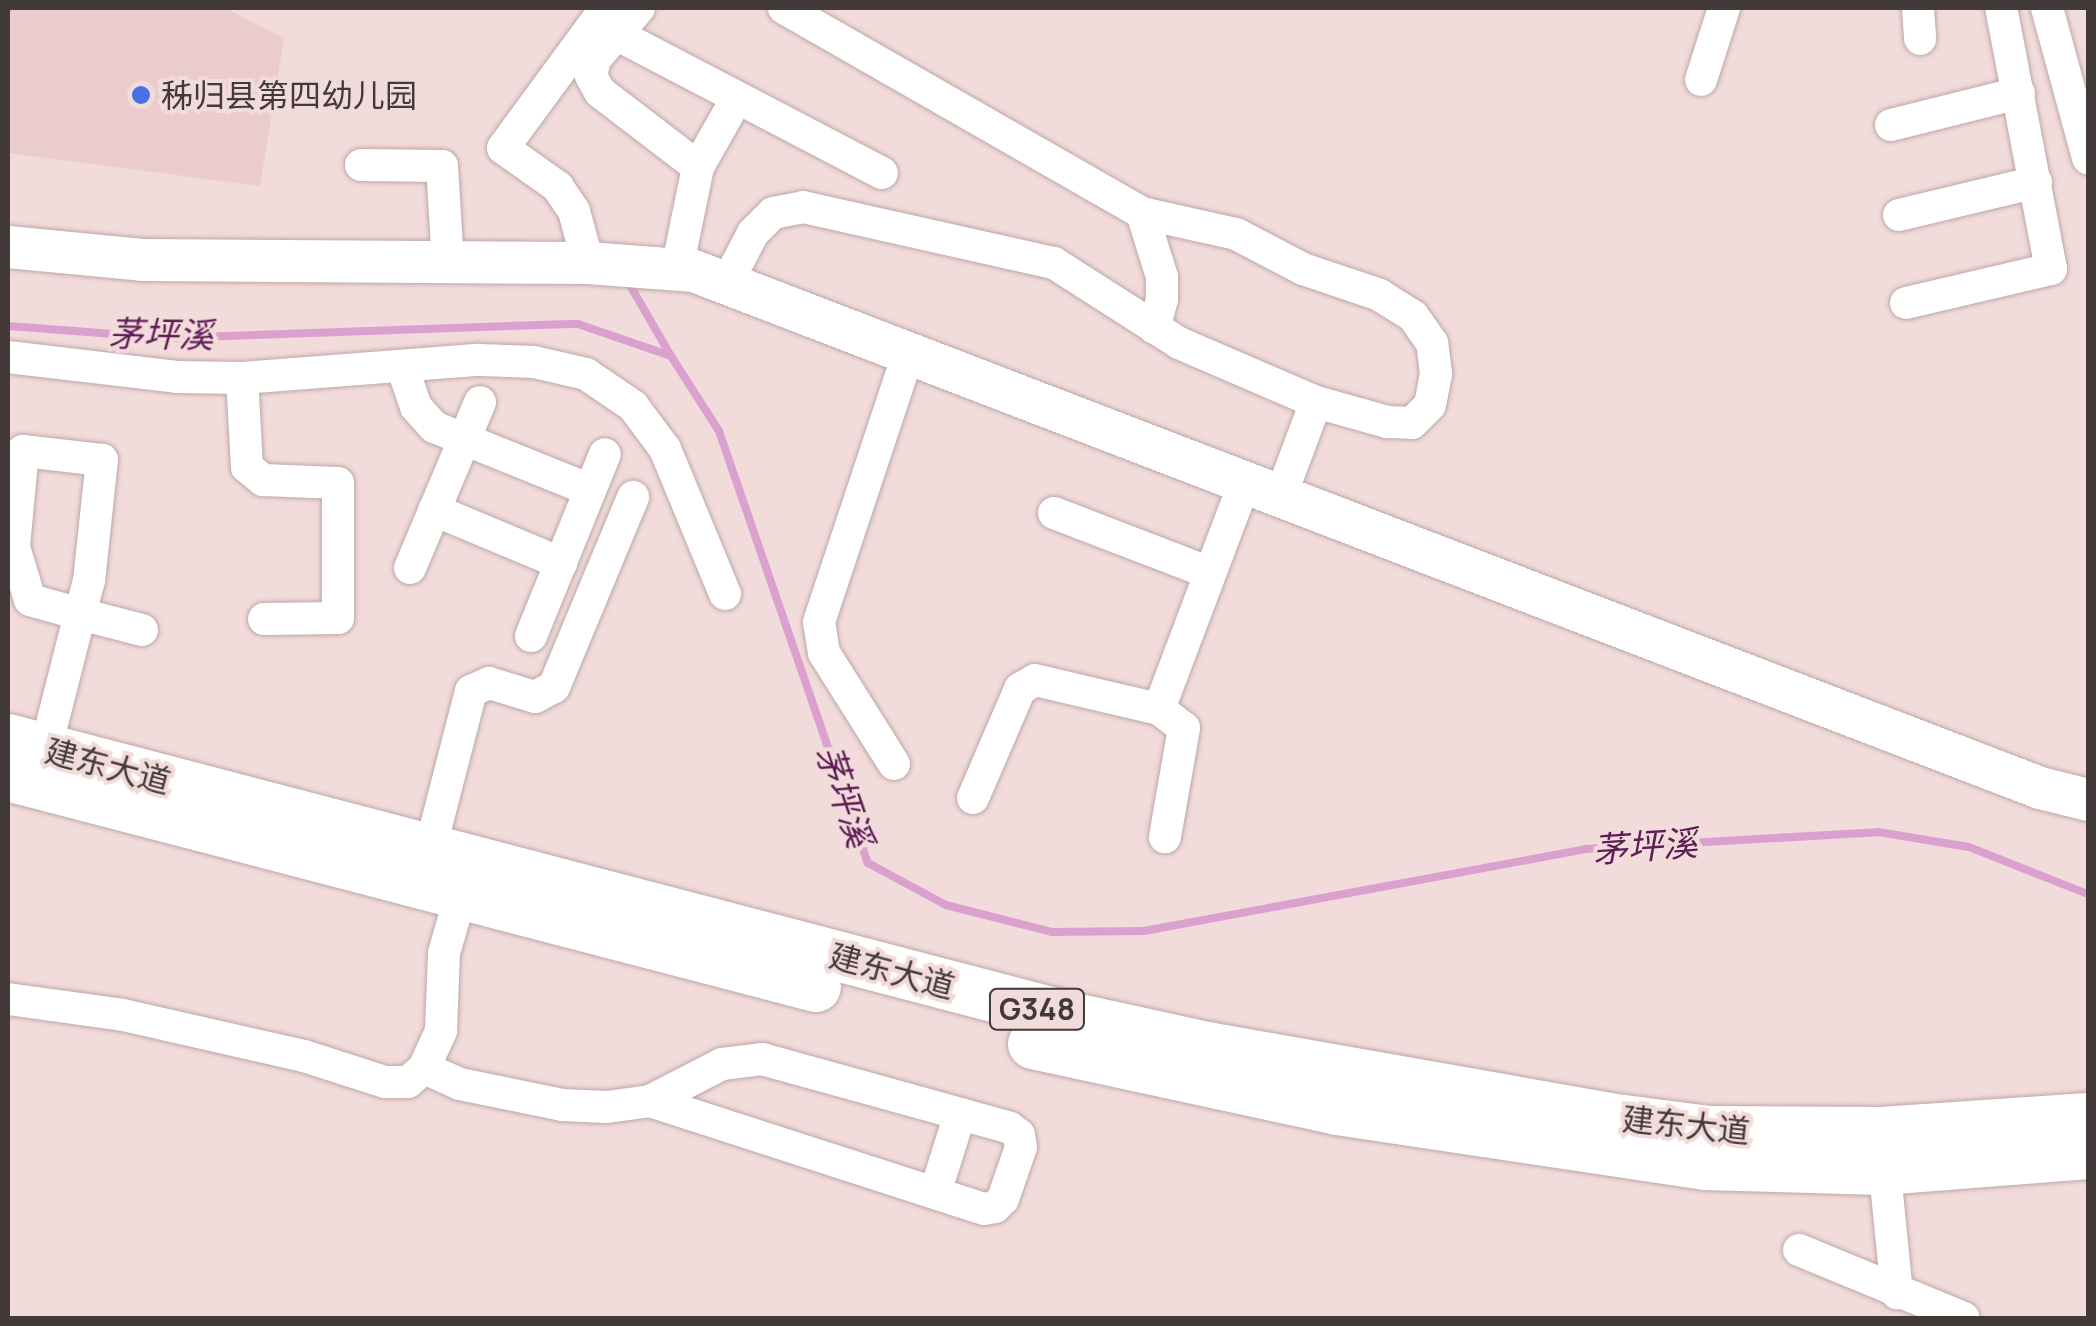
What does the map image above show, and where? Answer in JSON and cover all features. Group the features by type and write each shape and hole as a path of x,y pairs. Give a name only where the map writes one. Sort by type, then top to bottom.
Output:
{"highway":[{"name":"建东大道","path":"24,762 446,872 1208,1047 1624,1120 1709,1131 1883,1151 2088,1154"},
{"name":"建东大道","path":"1883,1151 2088,1118"}],"main road":[{"path":"8,247 161,261 588,263 677,269 728,282 2040,788 2088,800"}],"street":[{"path":"588,263 574,210 558,187 503,148 611,21 639,8"},
{"path":"728,282 753,233 773,212 803,207 1054,264 1154,328 1316,402 1388,422 1412,423 1430,405 1436,374 1432,343 1413,316 1380,294 1303,269 1236,234 1142,213 784,8"},
{"path":"1702,80 1724,8"},
{"path":"1906,303 2051,269 2001,8"},
{"path":"2047,8 2088,158"},
{"path":"611,21 737,98 882,173"},
{"path":"611,21 591,76 600,92 698,167"},
{"path":"1891,125 2018,94"},
{"path":"677,269 698,167 737,98"},
{"path":"361,165 442,166 448,262"},
{"path":"1899,215 2036,182"},
{"path":"1142,213 1162,277 1162,299 1154,328"},
{"path":"1162,277 1175,245 1201,225"},
{"path":"894,764 824,653 819,622 909,351"},
{"path":"8,357 177,377 242,378 478,360 534,362 574,370 611,387 633,406 665,450 725,594"},
{"path":"402,366 423,418 590,490"},
{"path":"242,378 246,467 264,480 338,483 338,618 264,619"},
{"path":"410,568 480,402"},
{"path":"1159,709 1210,573 1316,402"},
{"path":"24,762 80,614 89,580 102,460 23,452 14,547 30,600 80,614 142,630"},
{"path":"530,636 605,454"},
{"path":"8,999 123,1014 304,1056 384,1082 408,1082 424,1068 441,1031 446,872 471,691 489,682 536,697 554,687 633,497"},
{"path":"434,510 560,563"},
{"path":"1054,514 1210,573"},
{"path":"973,798 1020,689 1035,680 1159,709 1184,728 1165,836"},
{"path":"424,1068 460,1084 562,1105 607,1107 650,1102 722,1064 762,1058 1010,1128 1018,1135 1021,1147 1003,1199 995,1207 984,1209 650,1102"},
{"path":"935,1193 960,1114"},
{"path":"1883,1151 1898,1293"},
{"path":"1799,1250 1964,1318"}],"shaded area":[{"name":"秭归县第四幼儿园","path":"8,8 225,8 284,38 260,186 8,153"}],"waterway":[{"path":"631,287 671,356"},
{"name":"茅坪溪","path":"8,326 167,338 578,324 671,356 719,431 868,863 946,905 1052,932 1144,931 1585,849 1878,832 1969,847 2088,894"}],"place":[{"name":"秭归县第四幼儿园","path":"141,95"}]}
